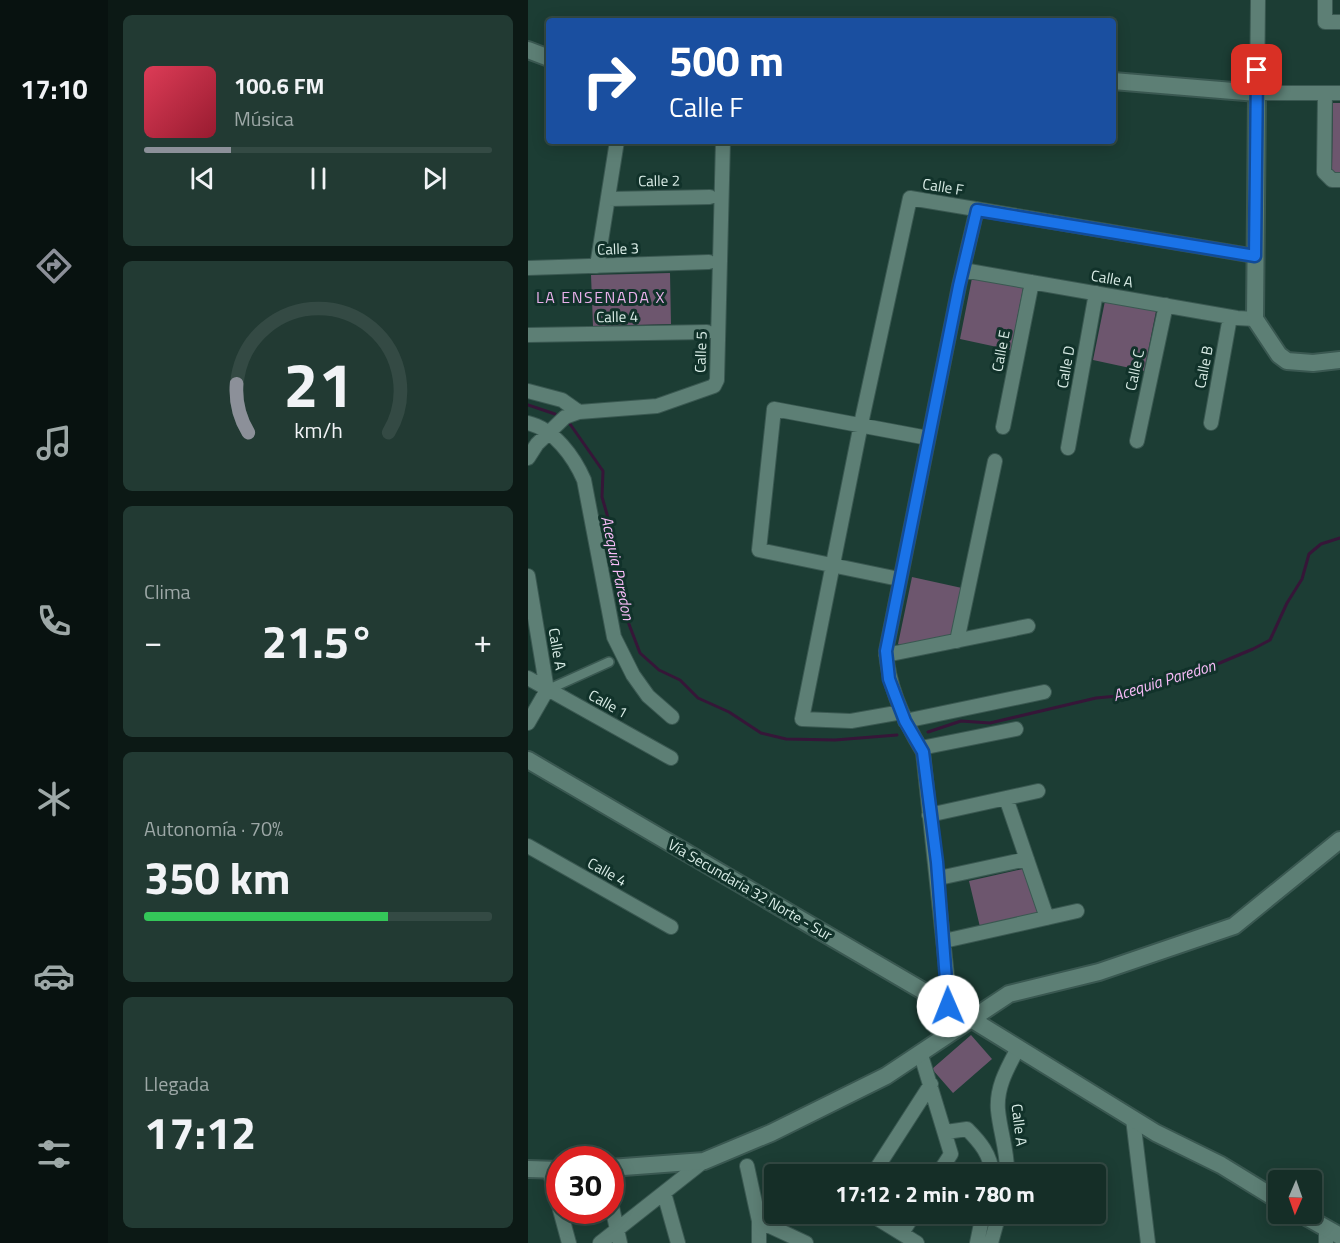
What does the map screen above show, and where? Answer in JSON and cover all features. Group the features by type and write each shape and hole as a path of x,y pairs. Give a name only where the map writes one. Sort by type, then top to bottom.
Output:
{"street":[{"path":"1258,0 1255,319 1279,355 1287,361 1305,363 1340,360"},
{"path":"1325,0 1325,22 1340,22"},
{"path":"528,50 546,57"},
{"path":"1116,81 1257,93 1340,93"},
{"path":"1324,93 1324,172 1332,180 1340,180"},
{"path":"597,266 617,144"},
{"name":"Calle 5","path":"548,433 565,417 579,412 657,406 708,389 717,380 723,144"},
{"name":"Calle 2","path":"608,199 710,197"},
{"name":"Calle F","path":"861,424 910,198 1255,256"},
{"path":"943,1038 948,1006 945,941 939,878 921,748 903,717 889,679 886,655 899,579 977,210"},
{"name":"Calle 3","path":"528,268 709,262"},
{"name":"Calle A","path":"963,270 1230,317 1255,319"},
{"name":"Calle E","path":"1003,427 1032,282"},
{"name":"Calle D","path":"1068,448 1096,293"},
{"name":"Calle C","path":"1137,441 1166,305"},
{"name":"Calle B","path":"1211,423 1230,317"},
{"name":"Calle 4","path":"528,335 707,332"},
{"path":"528,391 562,400 579,412"},
{"path":"899,579 759,550 774,409 928,438"},
{"path":"528,423 537,425 548,433 575,458 584,480 614,637 621,656 648,696 672,717"},
{"path":"861,424 802,719 851,721 903,717 1044,692"},
{"path":"528,458 548,433"},
{"path":"957,640 995,461"},
{"name":"Calle A","path":"528,576 547,690 528,723"},
{"path":"886,655 1028,626"},
{"path":"547,690 609,662"},
{"name":"Calle 1","path":"528,678 671,758"},
{"path":"921,748 1016,729"},
{"name":"Vía Secundaria 32 Norte - Sur","path":"528,760 971,1019 1133,1119 1268,1194"},
{"path":"930,815 1038,791"},
{"path":"1006,798 1047,918"},
{"path":"600,1243 619,1236 664,1193 704,1161 771,1133 886,1076 921,1055 1009,994 1099,972 1234,926 1340,840"},
{"name":"Calle 4","path":"528,846 671,927"},
{"path":"939,878 1027,859"},
{"path":"945,941 1077,911"},
{"name":"Calle A","path":"1008,1164 998,1108 1004,1074 1018,1048"},
{"path":"921,1055 951,1154 944,1164"},
{"path":"879,1164 931,1084"},
{"path":"1133,1119 1148,1243"},
{"path":"946,1132 967,1128 982,1145 990,1164"},
{"path":"624,1167 704,1161"},
{"path":"747,1166 759,1221 759,1243"},
{"path":"528,1169 546,1170"},
{"path":"664,1193 678,1243"},
{"path":"759,1221 806,1243"},
{"path":"563,1224 568,1243"},
{"path":"887,1224 917,1243"},
{"path":"902,1233 908,1224"},
{"path":"977,1243 981,1224"},
{"path":"992,1243 997,1224"},
{"path":"1315,1224 1331,1236"}],"shaded area":[{"path":"1333,103 1340,103 1340,177 1332,172"},
{"path":"670,273 671,324 593,326 591,275"},
{"path":"972,278 1023,288 1011,350 960,339"},
{"path":"1105,301 1156,311 1144,371 1093,360"},
{"path":"912,577 962,588 955,636 903,646 898,644"},
{"path":"1023,869 1038,909 1036,915 980,927 969,881"},
{"path":"971,1035 992,1059 953,1093 932,1069"}],"waterway":[{"name":"Acequia Paredon","path":"528,405 555,414"},
{"name":"Acequia Paredon","path":"570,424 603,471 602,497 615,542 627,619 640,653 659,670 680,680 698,698 729,712 761,733 786,739 835,740 897,735"},
{"name":"Acequia Paredon","path":"928,732 961,721 990,723 1096,698 1118,696 1203,670 1253,649 1270,640 1287,603 1302,579 1309,554 1321,544 1340,538"}],"district":[{"name":"LA ENSENADA X","path":"601,297"}],"route":[{"path":"948,1006 937,862 923,752 905,721 889,679 886,651 892,608 977,210 1255,256 1257,70"}]}
